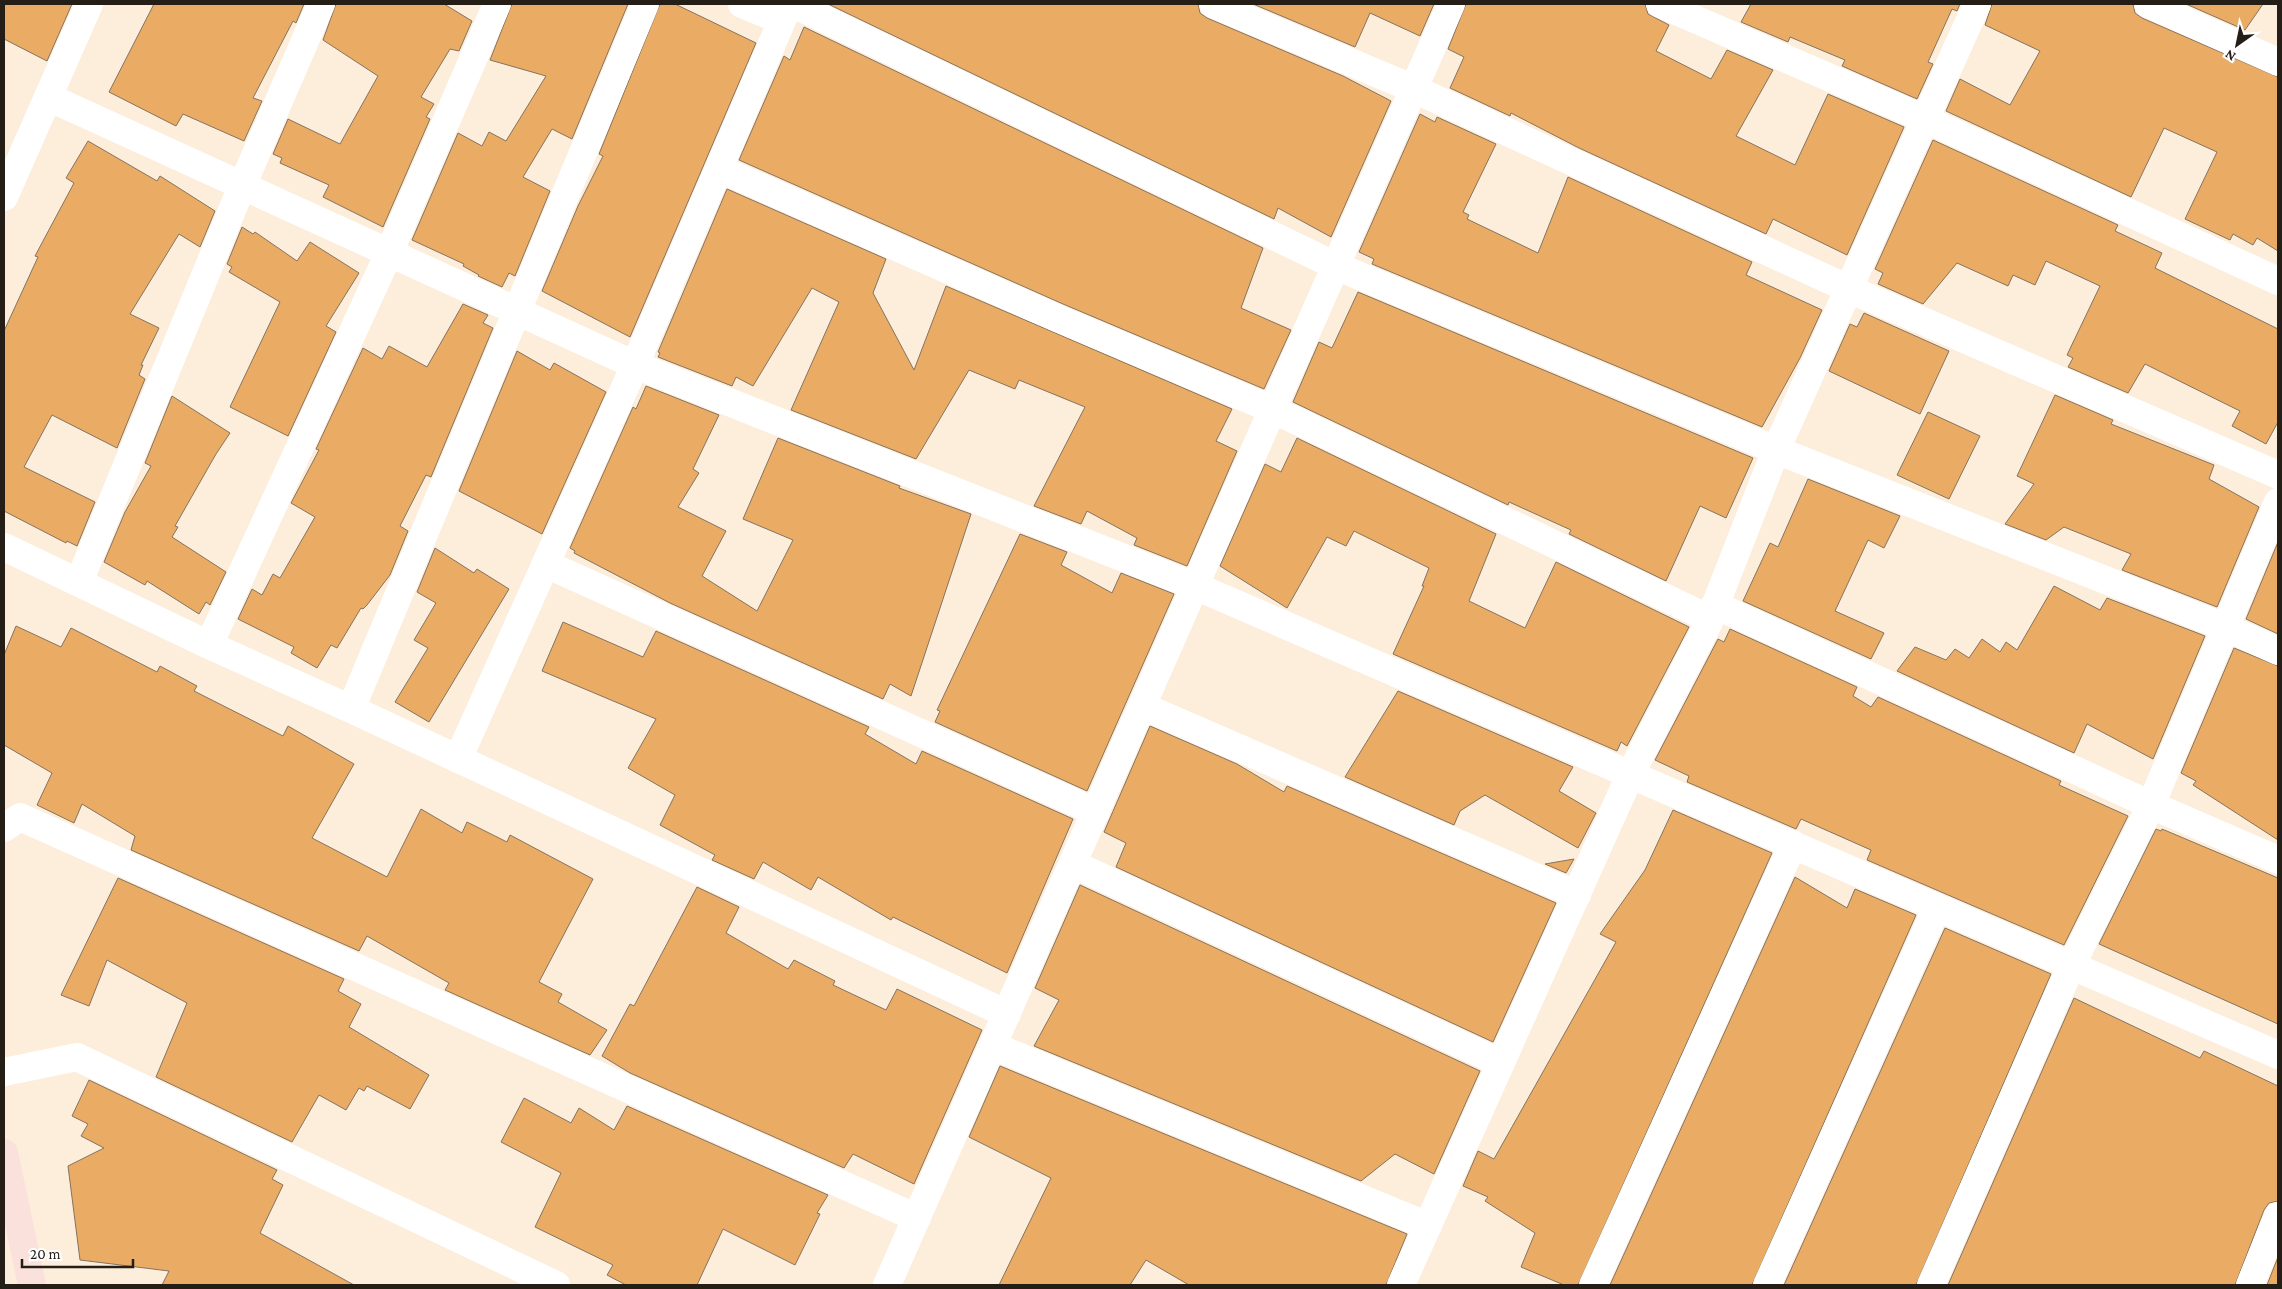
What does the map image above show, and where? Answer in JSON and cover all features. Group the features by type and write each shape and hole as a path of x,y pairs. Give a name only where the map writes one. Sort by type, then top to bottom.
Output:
{"street":[{"path":"4,197 89,4"},
{"path":"79,582 242,186 321,4"},
{"path":"209,645 389,253 497,4"},
{"path":"352,709 645,4"},
{"path":"742,4 788,9 1336,266 1776,450 2227,628 2278,651"},
{"path":"1213,4 1414,89 1849,288 2278,475"},
{"path":"888,1285 1451,4"},
{"path":"1660,4 1925,119 2278,281"},
{"path":"1401,1285 1631,773 1712,612 1776,450 1977,4"},
{"path":"2148,4 2278,62"},
{"path":"458,759 635,366 788,9"},
{"path":"48,97 635,366 1195,586 1631,773 2278,1055"},
{"path":"720,169 1057,318 1274,410 1712,612 2278,860"},
{"path":"1931,1285 2071,966 2151,805 2227,628 2278,502"},
{"path":"4,547 209,645 352,709 1007,1014"},
{"path":"546,564 1096,812"},
{"path":"1142,706 1576,895"},
{"path":"4,828 20,817 917,1218"},
{"path":"1593,1285 1793,844"},
{"path":"1073,864 1501,1063"},
{"path":"1767,1285 1937,907"},
{"path":"993,1046 1428,1226"},
{"path":"4,1072 77,1057 556,1285"},
{"path":"4,1153 32,1285"},
{"path":"2250,1285 2278,1216"}],"building":[{"path":"4,4 72,4 47,61 4,39"},
{"path":"154,4 304,4 296,23 293,21 253,98 262,101 244,141 183,114 176,126 109,92"},
{"path":"336,4 444,4 472,21 459,51 450,49 421,97 434,104 426,117 430,119 383,227 323,197 329,185 280,163 282,158 273,154 288,119 340,144 378,76 323,40"},
{"path":"512,4 628,4 572,139 552,129 523,177 550,191 515,276 509,273 502,287 478,276 463,266 464,264 412,240 458,133 482,146 489,132 506,141 546,76 490,60"},
{"path":"660,4 675,4 756,43 630,337 542,291 578,206 603,156 599,154"},
{"path":"828,4 1198,4 1200,13 1207,18 1343,76 1391,101 1331,237 1278,208 1274,219"},
{"path":"1253,4 1434,4 1420,36 1370,13 1355,47"},
{"path":"1466,4 1645,4 1648,14 1669,25 1656,51 1711,79 1727,50 1773,70 1736,136 1795,165 1828,94 1904,127 1847,255 1773,219 1766,234 1579,148 1511,113 1510,116 1450,88 1464,57 1448,49"},
{"path":"1751,4 1960,4 1957,11 1952,9 1928,62 1933,64 1917,99 1842,66 1845,60 1790,37 1788,42 1741,22"},
{"path":"1992,4 2133,4 2135,13 2142,18 2278,77 2278,251 2257,238 2253,245 2233,234 2230,240 2185,219 2217,152 2164,128 2131,197 1946,111 1960,79 2010,105 2040,51 1985,25"},
{"path":"2186,4 2263,4 2245,30"},
{"path":"804,27 1263,248 1241,308 1291,330 1264,389 1063,304 739,160 784,56 790,60"},
{"path":"1420,114 1435,122 1437,117 1496,144 1463,212 1469,215 1467,219 1538,253 1568,177 1752,262 1746,275 1822,310 1800,358 1762,427 1372,264 1374,259 1359,252"},
{"path":"1933,140 2118,225 2115,231 2162,253 2155,268 2278,329 2278,422 2266,444 2232,426 2240,411 2145,364 2128,393 2068,367 2073,358 2067,355 2100,286 2046,261 2035,285 2013,275 2008,286 1957,263 1923,304 1878,284 1883,273 1875,269"},
{"path":"88,141 157,181 160,176 215,211 200,247 179,234 130,314 159,328 141,365 143,365 139,375 145,379 117,448 52,415 24,467 95,502 77,546 67,541 66,543 4,511 4,331 38,257 35,256 74,183 66,178"},
{"path":"727,189 886,259 873,293 914,370 946,286 1232,409 1216,441 1237,451 1187,566 1134,545 1137,538 1087,511 1081,524 1034,506 1085,407 1019,380 1015,389 969,370 916,459 791,410 839,302 812,288 753,386 736,377 732,386 658,357 660,353 658,352"},
{"path":"242,227 253,234 255,232 297,261 310,242 359,273 326,326 336,332 288,436 230,407 280,302 229,272 232,267 227,264"},
{"path":"1358,292 1753,458 1726,518 1700,506 1666,581 1569,534 1571,530 1509,502 1508,505 1293,402 1319,342 1332,348"},
{"path":"463,304 488,315 483,323 493,328 431,477 426,475 400,526 408,531 390,575 367,605 363,609 361,608 337,648 331,645 317,668 291,653 294,647 238,619 252,589 262,595 273,574 280,578 315,517 291,503 319,450 316,449 363,348 382,359 389,346 427,367"},
{"path":"1864,313 1949,351 1920,414 1829,371 1850,324 1857,327"},
{"path":"517,351 550,370 554,363 606,392 542,534 459,491"},
{"path":"646,386 719,415 693,469 699,473 678,507 726,531 702,576 757,611 793,540 743,519 778,438 900,486 899,488 971,514 911,696 890,684 883,699 670,603 574,553 575,551 570,548 633,407 636,409"},
{"path":"2055,395 2113,420 2111,424 2214,465 2209,479 2259,507 2217,607 2122,570 2131,554 2064,527 2046,540 2005,524 2034,484 2017,476"},
{"path":"172,396 230,433 175,526 178,527 172,537 226,572 210,605 206,602 199,614 147,581 145,585 104,562 125,512 151,466 145,463"},
{"path":"1928,412 1980,436 1949,499 1897,475"},
{"path":"1297,438 1496,534 1469,601 1525,628 1556,562 1689,627 1627,746 1621,742 1617,751 1393,654 1424,586 1422,586 1429,568 1354,531 1346,546 1327,537 1287,608 1220,566 1265,464 1281,472"},
{"path":"1808,479 1900,516 1884,548 1868,540 1835,611 1884,633 1871,659 1743,601 1770,543 1778,547"},
{"path":"1020,534 1067,552 1061,565 1112,593 1121,573 1174,594 1087,791 935,722 940,711 937,710"},
{"path":"2278,542 2278,634 2246,619"},
{"path":"435,548 474,573 477,569 509,589 429,722 395,702 428,648 414,640 436,603 417,592"},
{"path":"2054,586 2100,610 2107,598 2205,636 2153,759 2087,724 2074,753 1897,671 1915,647 1946,660 1955,649 1969,658 1982,639 2000,652 2006,642 2017,650"},
{"path":"563,622 643,657 656,631 869,727 865,734 916,764 922,751 1073,819 1007,973 893,917 891,920 818,877 811,890 763,862 754,879 712,860 715,855 660,825 675,795 628,768 656,719 542,671"},
{"path":"16,626 61,647 71,628 157,672 160,666 197,686 194,691 283,736 288,726 354,764 312,838 387,877 421,809 462,833 467,822 507,842 510,835 593,879 539,982 562,994 558,1002 607,1030 590,1055 445,990 449,983 367,936 359,951 131,850 135,836 82,804 74,823 37,805 52,773 4,745 4,655"},
{"path":"1730,629 1857,687 1853,696 1871,707 1878,697 2061,781 2059,785 2128,816 2064,945 1867,860 1871,850 1801,819 1796,829 1687,782 1689,776 1655,760 1718,639 1724,642"},
{"path":"2234,648 2278,666 2278,840 2193,785 2196,781 2181,773"},
{"path":"1398,691 1573,767 1559,791 1596,813 1578,848 1485,795 1460,811 1454,825 1345,777"},
{"path":"1150,726 1237,764 1284,792 1287,786 1556,903 1493,1042 1116,867 1126,843 1104,832"},
{"path":"1673,810 1772,853 1578,1285 1564,1285 1521,1267 1535,1233 1485,1201 1488,1197 1463,1186 1478,1151 1494,1159 1616,942 1600,934 1645,870"},
{"path":"2156,829 2161,831 2162,829 2278,878 2278,1024 2099,944"},
{"path":"1574,859 1566,873 1545,864"},
{"path":"1795,877 1847,908 1855,889 1916,915 1752,1285 1610,1285"},
{"path":"118,878 344,979 338,991 361,1004 349,1027 429,1075 410,1109 367,1086 364,1091 359,1088 346,1110 319,1095 292,1142 156,1077 187,1003 107,960 89,1006 61,995"},
{"path":"1080,885 1480,1071 1434,1174 1395,1154 1361,1181 1034,1046 1059,1000 1035,988"},
{"path":"697,887 739,907 726,933 788,969 794,960 835,981 833,985 886,1010 897,989 982,1030 914,1184 853,1154 844,1168 630,1073 602,1056 630,1004 634,1006"},
{"path":"1945,928 2051,974 1916,1285 1784,1285"},
{"path":"2074,998 2200,1058 2204,1051 2278,1086 2278,1201 2269,1203 2264,1210 2235,1285 1948,1285"},
{"path":"1000,1066 1407,1234 1386,1285 1189,1285 1146,1260 1130,1285 999,1285 1051,1178 969,1137"},
{"path":"89,1080 277,1170 272,1179 283,1185 260,1233 354,1285 162,1285 169,1271 80,1260 68,1166 104,1148 81,1136 88,1124 72,1116"},
{"path":"524,1098 571,1123 579,1108 614,1130 627,1106 828,1195 817,1213 820,1214 795,1265 723,1229 697,1285 626,1285 607,1275 613,1265 535,1227 561,1173 501,1142"},
{"path":"2278,1257 2278,1285 2267,1285"}]}
